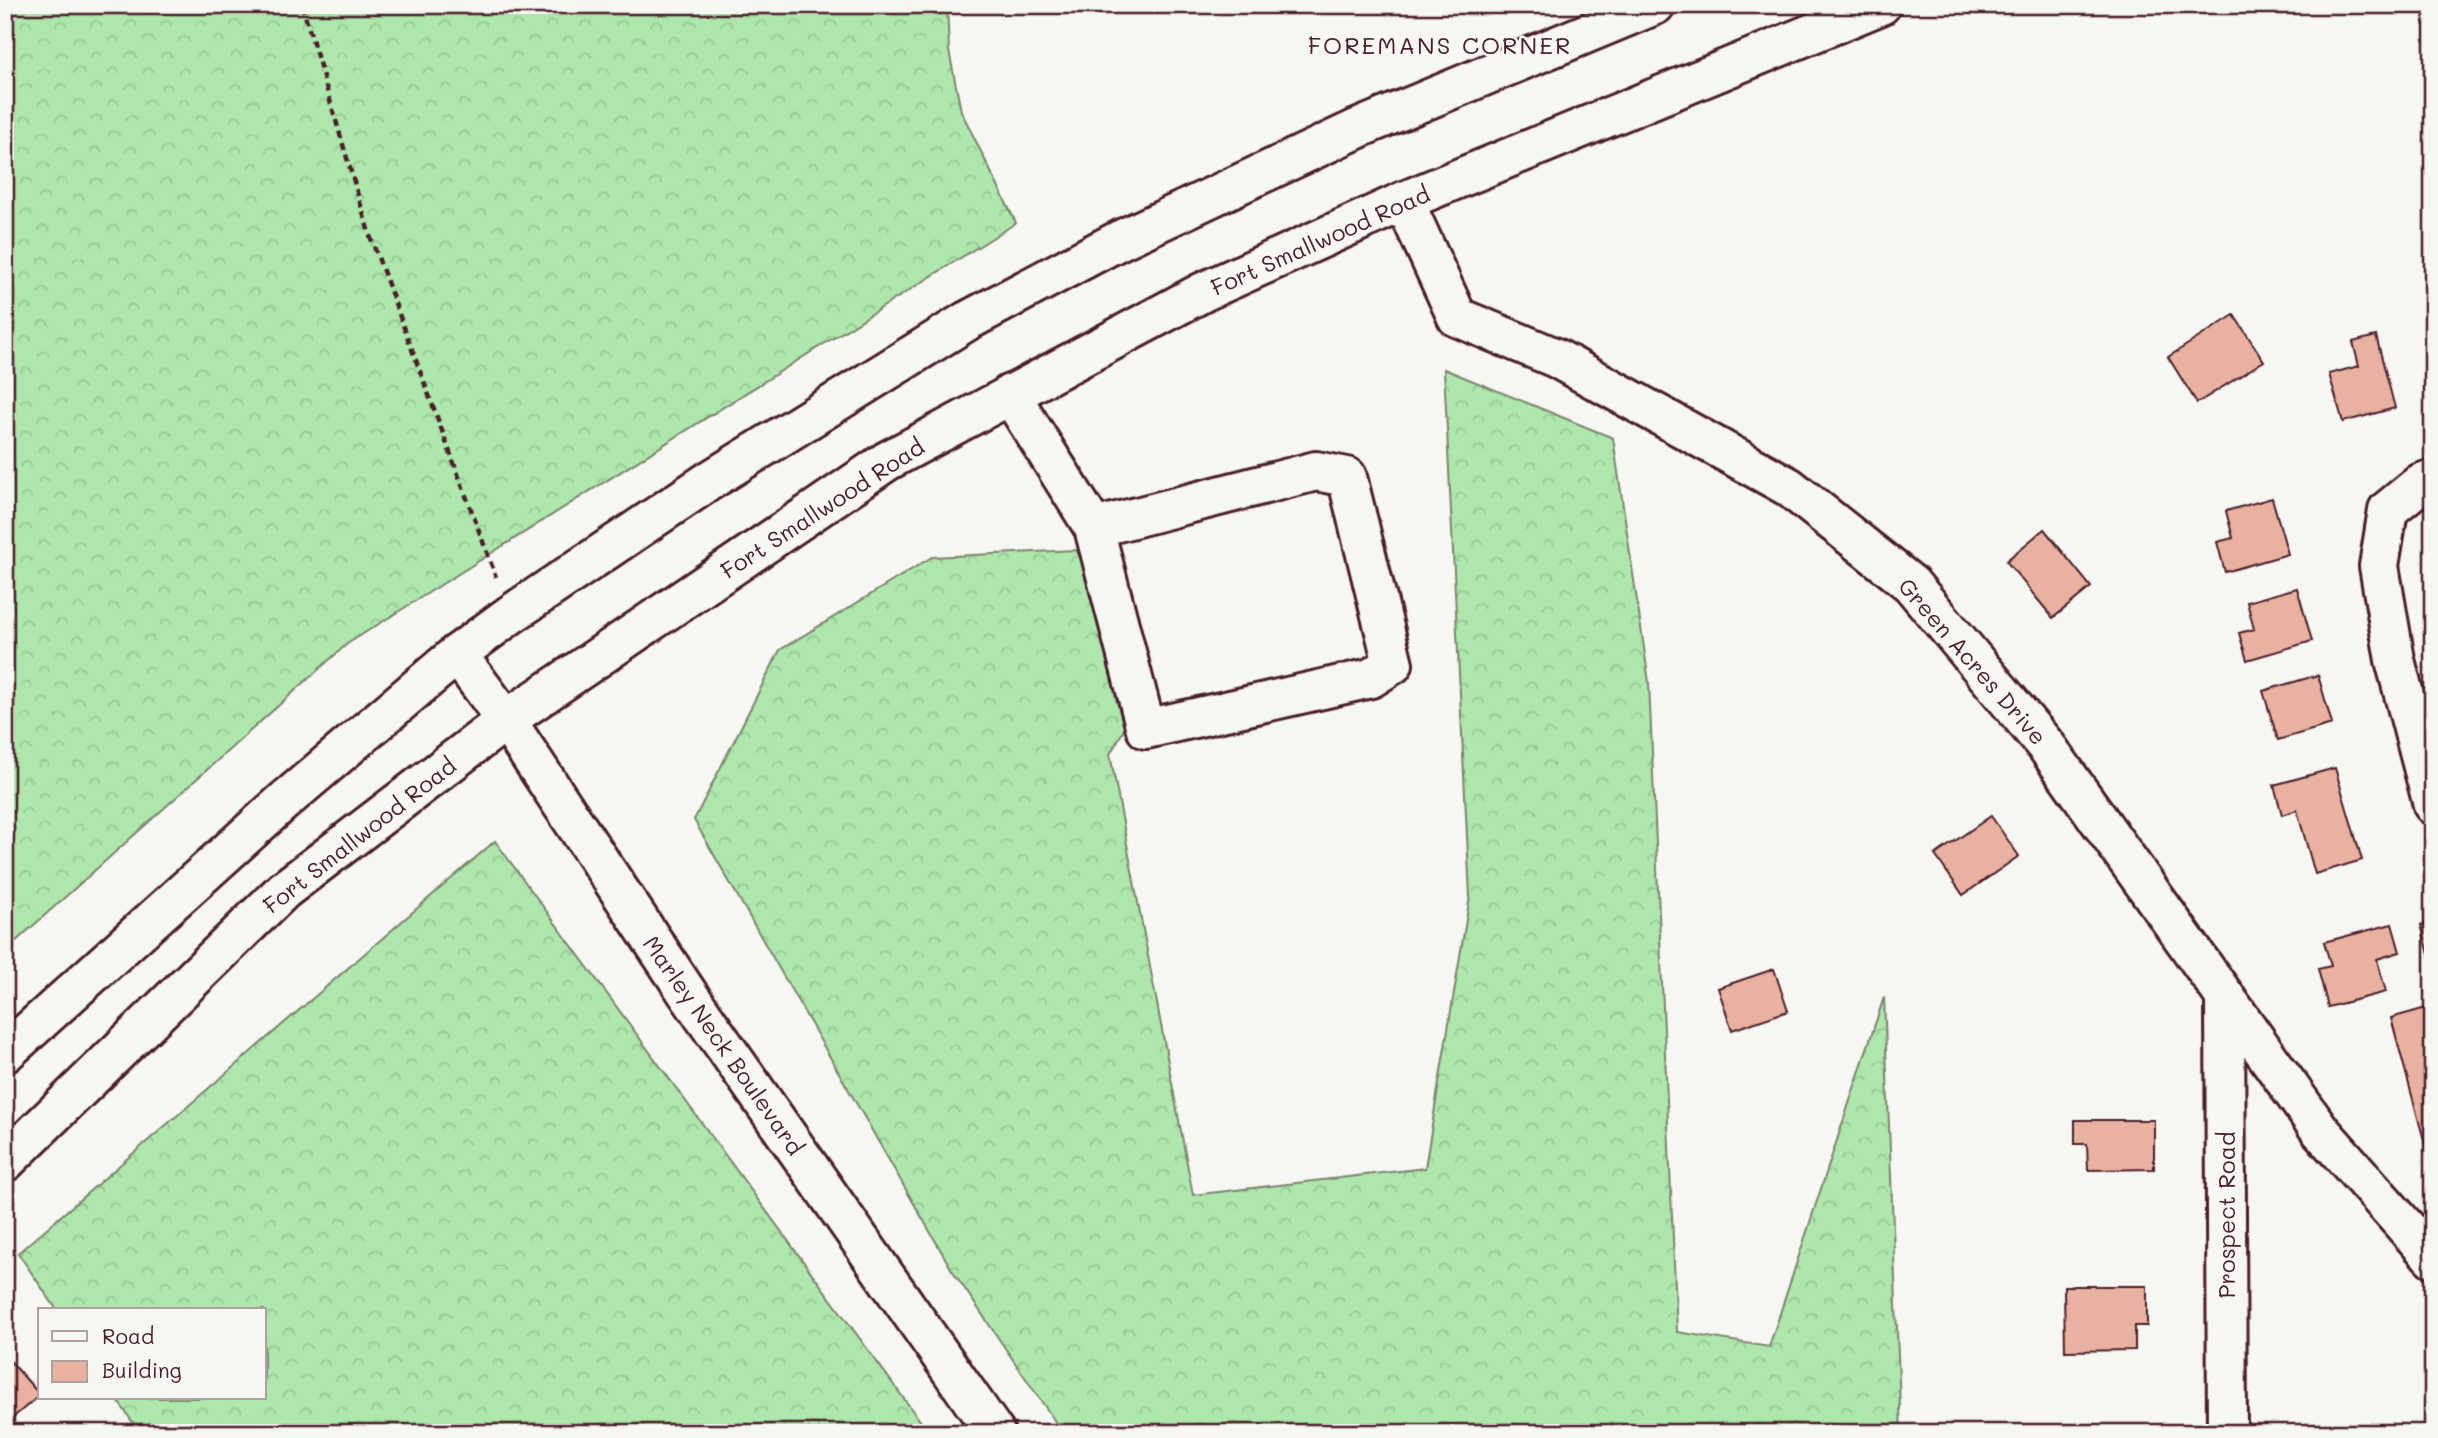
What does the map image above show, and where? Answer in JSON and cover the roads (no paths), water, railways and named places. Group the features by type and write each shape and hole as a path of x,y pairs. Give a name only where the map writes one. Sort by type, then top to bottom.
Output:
{"main road":[{"path":"5,1053 283,802 457,654 510,615 709,481 978,315 1118,241 1359,128 1655,5"},
{"name":"Fort Smallwood Road","path":"5,1163 284,890 506,720 887,461 1176,305 1404,201 1881,5"},
{"name":"Green Acres Drive","path":"1404,201 1457,317 1556,358 1789,487 1911,584 2047,747 2320,1129 2433,1258"},
{"path":"1010,394 1094,528 1146,729 1371,678 1393,664 1347,477 1315,471 1094,528"},
{"path":"2433,479 2421,483 2388,510 2379,566 2395,660 2433,806"},
{"name":"Marley Neck Boulevard","path":"457,654 506,720 688,994 995,1433"},
{"name":"Prospect Road","path":"2225,997 2227,1433"}],"district":[{"name":"FOREMANS CORNER","path":"1440,44"}]}
